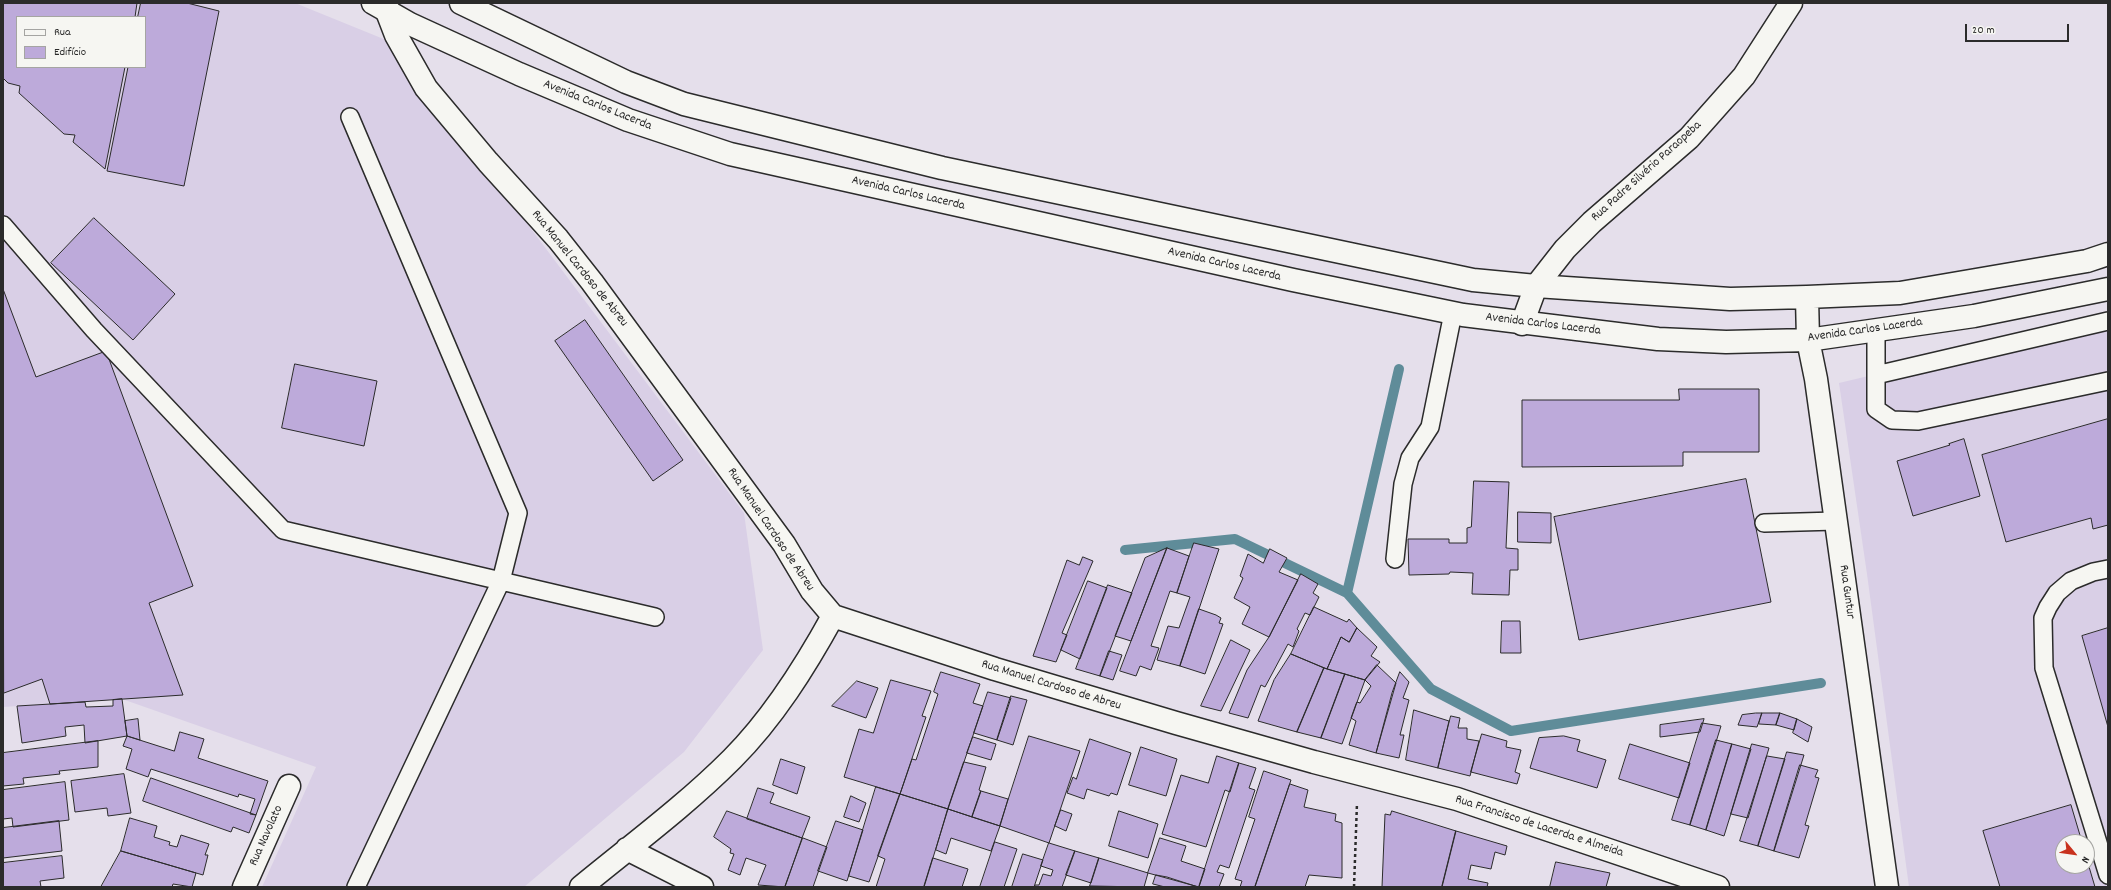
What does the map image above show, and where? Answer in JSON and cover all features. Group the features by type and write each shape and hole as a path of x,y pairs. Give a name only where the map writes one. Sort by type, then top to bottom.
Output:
{"main road":[{"path":"461,3 626,82 684,104 942,168 1084,200 1473,280 1536,286 1730,299 1807,297 1900,293 2087,261 2108,254"},
{"name":"Rua Padre Silvério Paraopeba","path":"1522,324 1536,286 1565,249 1592,222 1694,132 1744,76 1791,3"},
{"name":"Avenida Carlos Lacerda","path":"382,5 410,24 526,77 628,120 730,154 1293,280 1453,313 1522,324 1658,339 1726,342 1808,340 1974,316 2108,289"},
{"name":"Rua Manuel Cardoso de Abreu","path":"382,5 396,35 426,88 488,162 558,239 592,282 784,544 812,591 833,616 1048,685 1190,727 1358,773"},
{"name":"Rua Guntur","path":"1807,297 1808,340 1816,379 1887,887"},
{"path":"581,887 677,810 733,758 769,715 805,667 833,616"},
{"name":"Rua Francisco de Lacerda e Almeida","path":"1358,773 1457,799 1718,887"},
{"name":"Rua Navolato","path":"244,887 289,786"},
{"path":"627,849 702,887"}],"lane":[{"path":"350,117 518,513 501,581 356,887"},
{"path":"3,225 94,330 283,530 655,617"},
{"path":"1395,559 1403,484 1410,458 1430,426 1453,313"},
{"path":"1876,375 2108,321"},
{"path":"1876,331 1876,409 1892,420 1918,421 2108,381"},
{"path":"1764,523 1836,521"},
{"path":"2108,569 2093,572 2071,581 2057,593 2043,618 2044,668 2108,875"}],"path":[{"path":"1354,887 1358,773"}],"shaded area":[{"path":"3,3 295,3 391,42 744,513 763,650 684,752 524,887 262,887 316,767 122,699 3,707"},
{"path":"2108,319 2108,887 1909,887 1867,574 1839,383"}],"building":[{"path":"3,3 137,3 135,16 16,16 16,68 125,68 105,169 73,142 75,135 64,134 19,93 20,86 8,83 3,78"},
{"path":"141,3 187,3 219,11 184,186 107,171 128,68 146,68 146,16 138,16"},
{"path":"94,218 175,294 133,340 51,263"},
{"path":"3,289 36,377 106,351 193,586 149,603 183,695 50,704 42,679 4,693"},
{"path":"585,320 683,460 653,481 555,341"},
{"path":"295,364 377,381 364,446 282,428"},
{"path":"1679,389 1759,389 1759,452 1683,452 1683,466 1522,467 1522,400 1679,400"},
{"path":"2108,419 2108,525 2093,529 2091,518 2006,542 1982,455"},
{"path":"1964,439 1980,496 1913,516 1897,461 1950,445 1949,444"},
{"path":"1746,479 1771,602 1579,640 1554,517"},
{"path":"1474,481 1509,482 1506,548 1518,549 1518,570 1510,570 1509,595 1472,594 1473,573 1450,572 1449,574 1409,575 1408,539 1449,539 1449,543 1467,543 1467,528 1471,527"},
{"path":"1518,512 1551,513 1551,543 1518,542"},
{"path":"1194,543 1219,549 1180,666 1157,660 1168,626 1179,628 1190,597 1177,593"},
{"path":"1167,548 1131,641 1115,636 1145,558"},
{"path":"1167,548 1189,556 1177,593 1170,591 1151,646 1159,648 1151,670 1140,666 1136,676 1120,671"},
{"path":"1270,549 1287,558 1279,572 1298,580 1269,637 1242,624 1250,607 1234,598 1243,578 1240,576 1248,554 1263,563"},
{"path":"1083,557 1093,561 1062,633 1067,635 1056,662 1033,656 1067,560 1079,565"},
{"path":"1301,574 1318,584 1313,593 1319,597 1310,615 1305,613 1297,629 1299,631 1293,647 1288,644 1265,687 1261,685 1248,718 1229,713 1247,670 1269,637"},
{"path":"1088,581 1107,588 1080,659 1061,650"},
{"path":"1108,585 1132,593 1100,676 1076,669"},
{"path":"1314,607 1347,622 1349,619 1357,628 1349,642 1341,637 1327,669 1291,654"},
{"path":"1199,609 1221,618 1219,623 1223,624 1205,674 1180,666"},
{"path":"1502,621 1520,621 1521,653 1501,653"},
{"path":"1357,628 1377,647 1371,656 1380,662 1365,680 1327,669 1341,637 1349,642"},
{"path":"2108,628 2108,727 2082,636"},
{"path":"1231,640 1250,650 1221,711 1201,706"},
{"path":"1109,651 1122,655 1113,680 1100,676"},
{"path":"1291,654 1324,668 1297,732 1258,721 1274,680"},
{"path":"1377,665 1396,683 1376,753 1349,745 1356,721 1351,718 1357,702 1360,703 1371,686 1365,680"},
{"path":"1324,668 1345,674 1321,738 1297,732"},
{"path":"941,672 980,684 973,703 983,706 948,809 900,794 912,759 916,760 938,694 934,692"},
{"path":"1400,672 1409,682 1403,698 1409,700 1400,735 1404,735 1399,758 1376,753 1392,693"},
{"path":"1345,674 1365,680 1342,744 1321,738"},
{"path":"891,680 931,691 922,716 926,717 900,794 844,777 859,729 873,733"},
{"path":"857,681 878,688 866,718 832,706"},
{"path":"988,692 1011,698 997,740 974,733"},
{"path":"1011,696 1027,700 1013,745 997,740"},
{"path":"122,699 127,736 85,743 84,725 65,727 66,736 22,743 17,706 85,702 86,707 113,706 113,700"},
{"path":"1414,710 1449,721 1438,768 1406,760"},
{"path":"1762,713 1757,727 1738,725 1742,715"},
{"path":"1762,713 1780,713 1776,725 1759,724"},
{"path":"1780,713 1797,719 1794,730 1776,725"},
{"path":"1451,716 1460,718 1458,728 1467,728 1467,739 1479,741 1470,776 1438,768"},
{"path":"138,719 140,740 127,736 125,721"},
{"path":"1704,719 1700,732 1660,737 1660,725"},
{"path":"1797,719 1812,727 1808,742 1793,733"},
{"path":"1702,723 1721,726 1690,825 1672,820"},
{"path":"180,732 204,739 198,758 268,781 256,815 250,814 255,799 239,794 238,797 151,769 148,777 126,769 132,749 123,746 127,736 174,751"},
{"path":"1482,734 1507,741 1506,747 1521,750 1515,772 1520,774 1517,784 1471,772"},
{"path":"1029,736 1080,751 1049,843 1000,826"},
{"path":"1564,736 1580,740 1577,751 1606,760 1597,788 1530,768 1539,738"},
{"path":"973,737 996,744 991,760 967,753"},
{"path":"1090,739 1131,753 1117,795 1111,793 1109,796 1087,789 1084,799 1067,793 1073,777 1076,779"},
{"path":"1716,740 1732,744 1706,830 1690,825"},
{"path":"98,741 98,767 59,771 60,774 23,778 24,784 3,786 3,753"},
{"path":"1630,744 1690,763 1679,798 1619,779"},
{"path":"1732,744 1751,749 1724,836 1706,830"},
{"path":"1752,744 1769,748 1748,818 1731,814"},
{"path":"1141,747 1177,759 1166,796 1129,785"},
{"path":"1787,752 1804,755 1774,851 1758,846"},
{"path":"1217,756 1239,763 1230,792 1225,790 1206,847 1162,834 1181,775 1208,783"},
{"path":"1767,756 1785,759 1758,846 1740,841"},
{"path":"781,759 805,767 797,794 773,785"},
{"path":"964,762 986,767 979,790 981,791 972,817 948,809"},
{"path":"1239,763 1256,768 1249,788 1255,790 1229,868 1220,865 1217,872 1224,874 1219,887 1199,887"},
{"path":"1800,765 1818,770 1815,777 1819,778 1805,825 1809,826 1799,858 1774,851"},
{"path":"1264,771 1291,780 1255,887 1240,887 1242,881 1235,879 1255,819 1249,817"},
{"path":"124,774 131,813 108,816 107,808 75,812 71,781"},
{"path":"151,778 256,815 249,833 233,827 231,832 143,801"},
{"path":"65,782 69,820 13,827 12,818 3,819 3,790"},
{"path":"1290,784 1308,790 1304,807 1336,814 1335,821 1342,823 1342,878 1309,875 1305,887 1255,887"},
{"path":"876,787 900,794 869,882 849,876"},
{"path":"758,788 774,793 770,803 810,817 802,838 747,819"},
{"path":"981,791 1008,799 1000,826 972,817"},
{"path":"900,794 948,809 924,887 876,887 885,859 878,856"},
{"path":"851,796 866,803 859,822 844,817"},
{"path":"2071,805 2080,834 2055,834 2055,874 2091,874 2095,887 2000,887 1983,831"},
{"path":"948,809 1000,826 991,851 951,838 946,854 936,850"},
{"path":"1061,810 1072,814 1066,831 1055,826"},
{"path":"727,811 802,838 785,887 758,885 766,865 746,858 740,875 728,870 734,854 730,853 731,849 714,837"},
{"path":"1119,811 1158,824 1148,858 1109,846"},
{"path":"1392,811 1456,831 1442,887 1382,887 1385,814 1390,815"},
{"path":"130,818 157,826 154,837 170,842 169,845 177,847 181,835 209,844 205,855 208,855 203,875 121,851"},
{"path":"59,821 62,851 3,858 3,828"},
{"path":"836,821 863,830 847,881 818,871"},
{"path":"1456,831 1507,846 1505,855 1495,852 1491,869 1471,865 1468,879 1488,883 1487,887 1442,887"},
{"path":"803,838 827,847 813,887 785,887"},
{"path":"1160,838 1186,846 1181,861 1205,869 1199,887 1148,873"},
{"path":"995,842 1017,849 1004,887 980,887"},
{"path":"1049,843 1075,851 1062,887 1034,887 1035,885 1039,885 1043,874 1051,876 1053,870 1041,866"},
{"path":"121,851 196,873 192,887 173,884 172,887 101,887"},
{"path":"1075,851 1099,858 1091,883 1066,875"},
{"path":"1023,854 1043,860 1034,887 1012,887"},
{"path":"62,856 64,878 40,881 41,887 3,887 3,863"},
{"path":"933,858 968,869 962,887 924,887"},
{"path":"1099,858 1148,873 1144,887 1090,886"},
{"path":"1556,862 1610,873 1606,887 1550,887"},
{"path":"1156,875 1198,887 1165,887 1153,884"}],"waterway":[{"path":"1399,369 1347,593 1431,689 1511,731 1821,683"},
{"path":"1125,550 1235,539 1347,593"}]}
